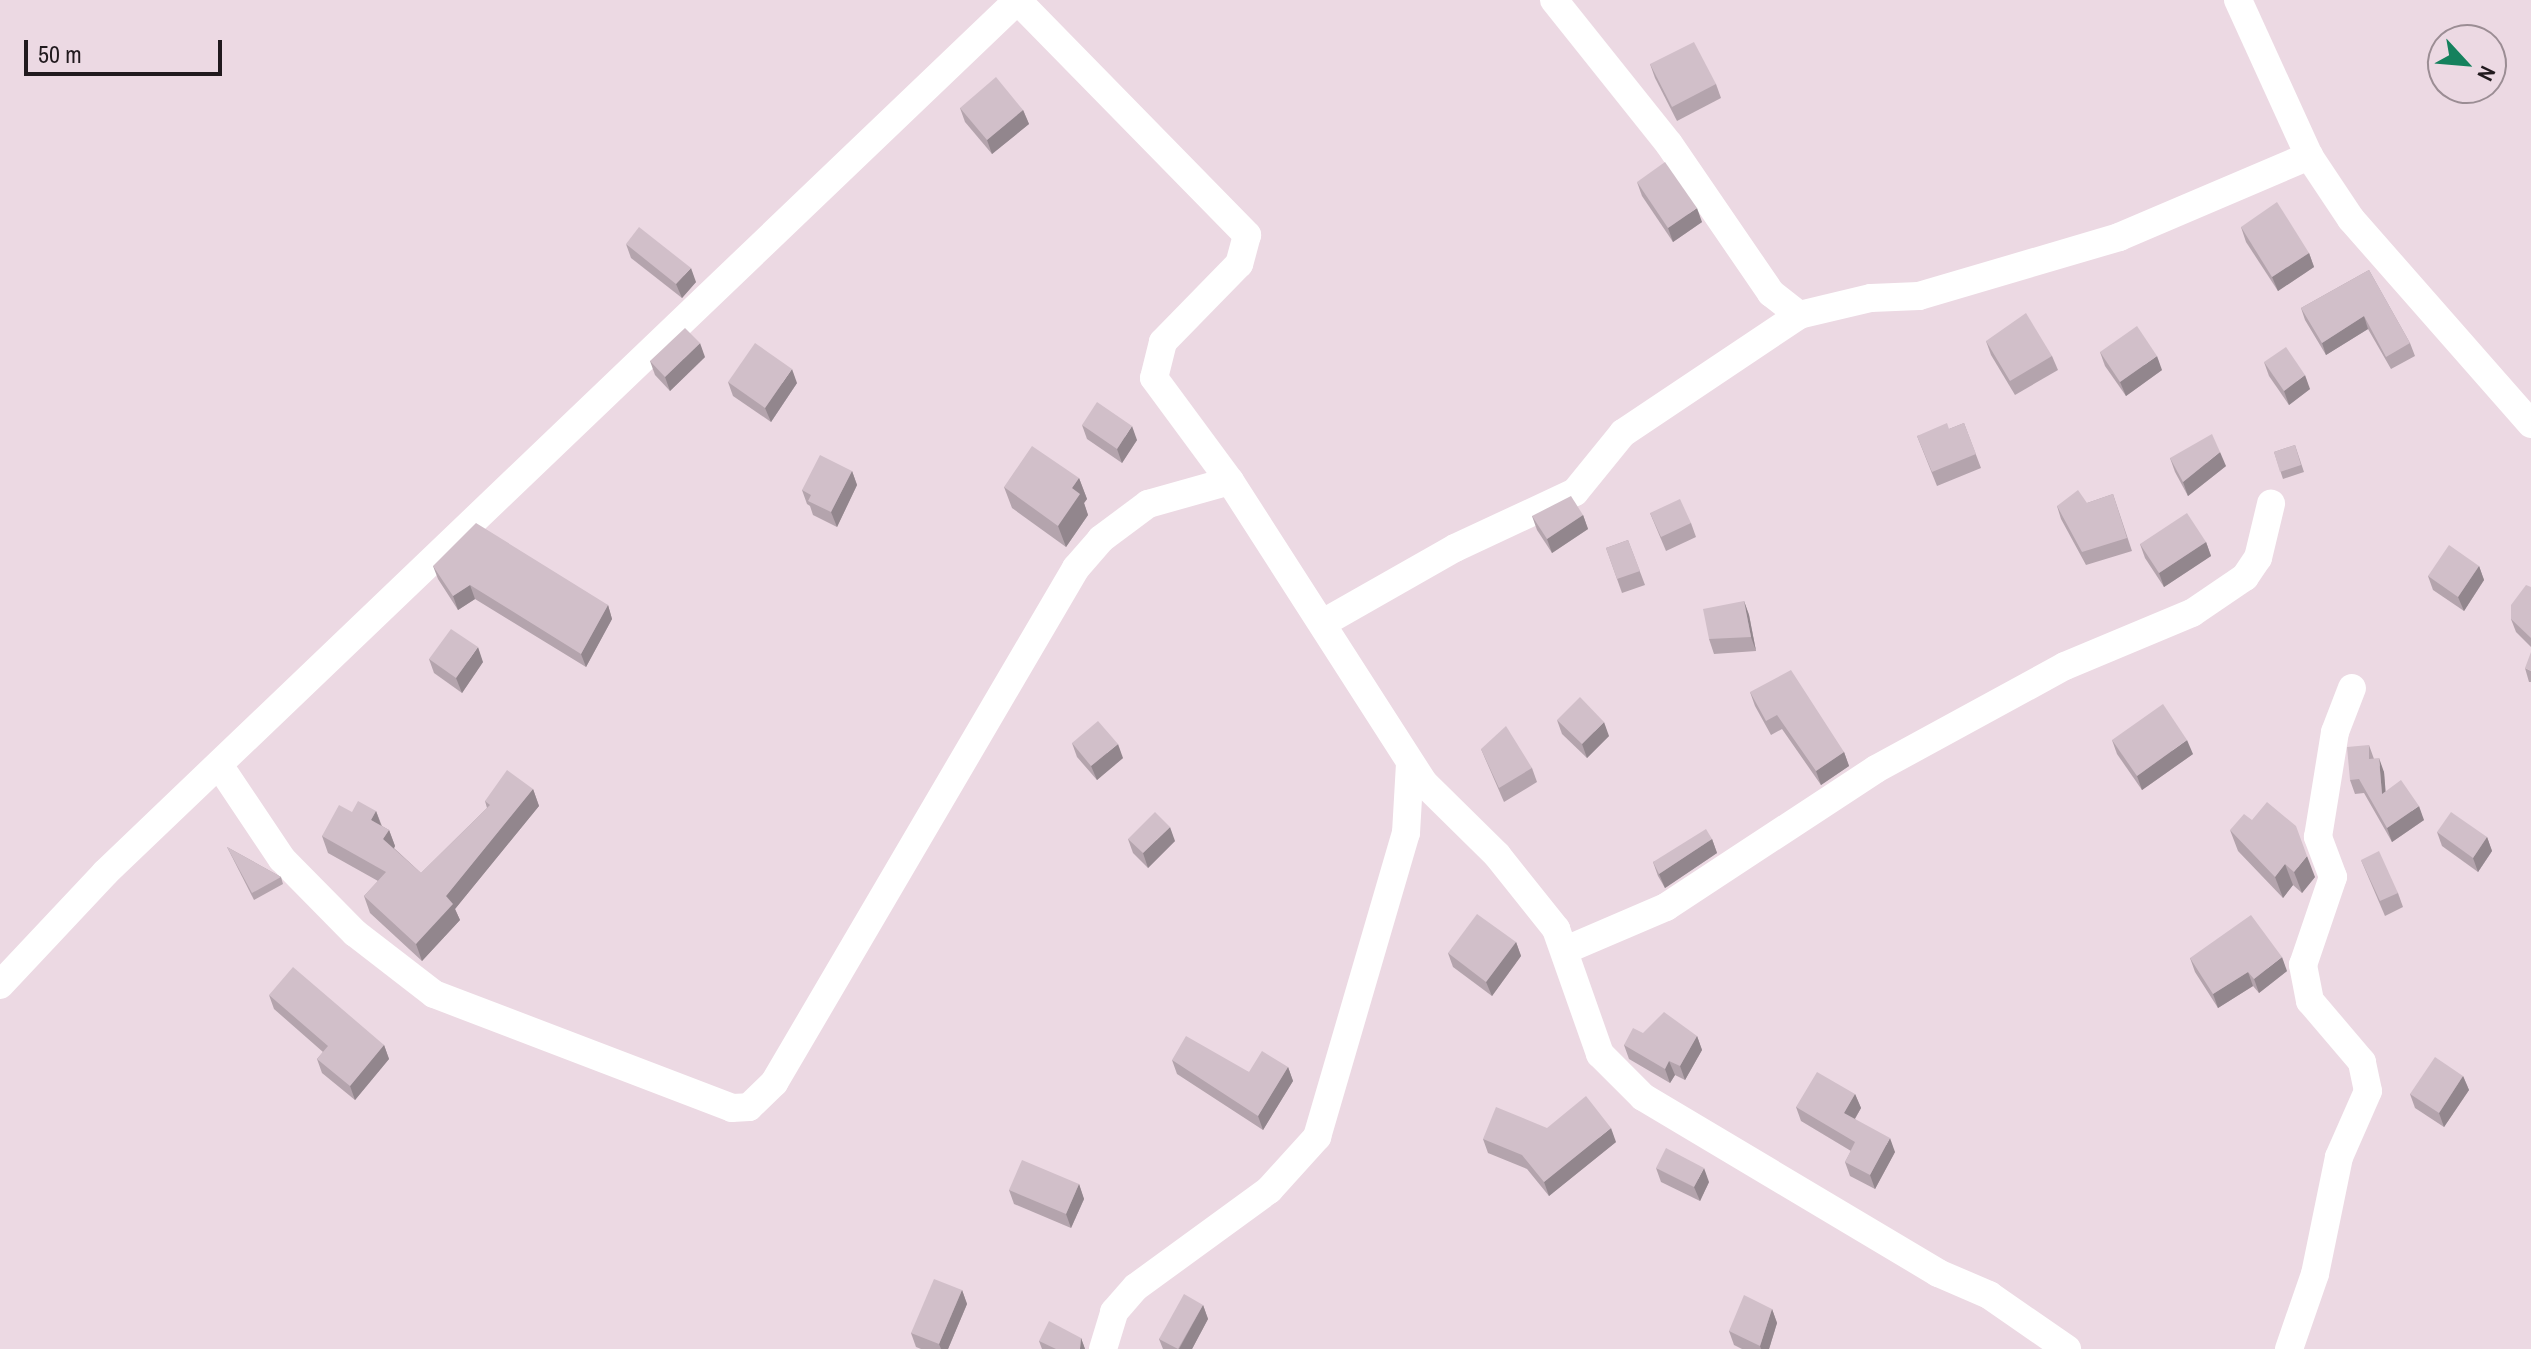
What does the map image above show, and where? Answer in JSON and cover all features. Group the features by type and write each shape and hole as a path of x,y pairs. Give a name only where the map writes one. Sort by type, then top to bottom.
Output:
{"street":[{"path":"0,985 219,765 1018,0 1247,235 1239,264 1163,342 1154,378 1230,481 1433,793 1532,895 1568,949 1600,1054 1643,1097 1938,1273 1989,1295 2067,1349"},
{"path":"1554,0 1669,144 1771,293 1799,315"},
{"path":"2238,0 2309,156 2402,282 2531,424"},
{"path":"1323,623 1455,548 1575,492 1623,433 1799,315 1871,298 1919,296 2119,237 2309,156"},
{"path":"219,765 282,859 355,933 434,994 732,1108 749,1107 774,1083 1076,568 1148,504 1230,481"},
{"path":"1568,949 1666,907 1876,769 2065,666 2192,613 2251,568 2271,504"},
{"path":"2289,1349 2315,1274 2339,1157 2368,1091 2362,1062 2310,1001 2303,965 2333,877 2318,837 2335,732 2352,688"},
{"path":"1103,1349 1114,1312 1136,1287 1269,1190 1317,1137 1406,833 1410,758"}],"building":[{"path":"1694,42 1716,84 1672,107 1650,64"},
{"path":"996,77 1023,110 987,140 960,108"},
{"path":"1665,162 1697,208 1668,228 1637,182"},
{"path":"2277,202 2309,253 2272,277 2241,227"},
{"path":"639,227 691,268 676,284 626,244"},
{"path":"2369,270 2410,343 2386,357 2364,316 2322,343 2301,308"},
{"path":"2026,313 2052,356 2010,381 1986,341"},
{"path":"2137,326 2157,356 2120,382 2100,352"},
{"path":"685,328 700,343 665,377 650,361"},
{"path":"755,343 792,369 765,408 728,382"},
{"path":"2286,347 2305,375 2284,391 2264,362"},
{"path":"1097,402 1132,426 1117,449 1082,425"},
{"path":"1947,423 1949,429 1964,423 1976,454 1932,472 1917,436"},
{"path":"2212,434 2220,452 2183,482 2170,458"},
{"path":"2295,445 2301,465 2280,472 2274,452"},
{"path":"1032,446 1079,478 1072,488 1080,494 1058,526 1004,487"},
{"path":"820,455 852,471 831,512 808,501 811,495 802,490"},
{"path":"2078,490 2087,503 2113,494 2127,538 2082,552 2057,506"},
{"path":"1571,496 1583,515 1547,539 1532,516"},
{"path":"1680,499 1691,523 1661,537 1650,513"},
{"path":"2187,513 2206,542 2159,573 2140,544"},
{"path":"476,523 608,605 581,654 470,585 453,596 433,566"},
{"path":"1628,540 1640,571 1617,579 1606,548"},
{"path":"2449,545 2479,566 2458,597 2428,576"},
{"path":"2526,585 2531,587 2531,638 2511,619 2511,605"},
{"path":"1744,601 1751,637 1709,639 1703,609"},
{"path":"451,629 478,647 456,678 429,659"},
{"path":"2531,652 2531,671 2525,668"},
{"path":"1791,670 1844,752 1816,771 1777,715 1766,721 1750,692"},
{"path":"1580,697 1604,722 1582,744 1557,720"},
{"path":"2163,704 2187,740 2137,776 2112,740"},
{"path":"1098,721 1118,744 1091,766 1072,743"},
{"path":"1506,726 1532,768 1499,788 1481,749"},
{"path":"2369,745 2369,759 2379,758 2382,794 2401,780 2419,806 2387,828 2359,779 2350,780 2347,747"},
{"path":"507,770 533,789 446,896 453,904 416,944 364,896 386,872 322,836 339,805 352,812 358,801 376,811 371,820 389,830 383,839 421,873 490,805 485,801"},
{"path":"2267,802 2296,826 2307,856 2294,872 2285,864 2275,877 2230,830 2244,814 2252,820"},
{"path":"1155,812 1170,827 1143,853 1128,839"},
{"path":"2451,812 2487,837 2473,858 2437,832"},
{"path":"1706,829 1712,839 1659,874 1653,862"},
{"path":"227,847 281,877 252,893"},
{"path":"2379,851 2398,893 2380,901 2361,860"},
{"path":"1477,914 1516,942 1486,982 1448,953"},
{"path":"2251,915 2282,957 2254,979 2248,972 2213,994 2190,958"},
{"path":"293,967 384,1045 350,1086 317,1059 328,1046 269,995"},
{"path":"1664,1012 1697,1036 1680,1066 1669,1061 1665,1069 1624,1045 1633,1028 1643,1033"},
{"path":"1186,1036 1249,1072 1262,1051 1288,1067 1258,1116 1172,1060"},
{"path":"2435,1057 2463,1076 2439,1113 2410,1094"},
{"path":"1817,1072 1855,1094 1844,1113 1890,1138 1870,1175 1845,1162 1855,1142 1796,1107"},
{"path":"1586,1096 1611,1128 1544,1182 1522,1155 1483,1139 1496,1107 1547,1128"},
{"path":"1666,1148 1704,1168 1694,1187 1656,1168"},
{"path":"1022,1160 1079,1184 1066,1214 1009,1190"},
{"path":"934,1279 962,1290 939,1344 911,1333"},
{"path":"1184,1294 1203,1305 1178,1349 1159,1339"},
{"path":"1744,1295 1772,1309 1760,1346 1729,1331"},
{"path":"1049,1321 1081,1338 1080,1349 1056,1349 1039,1341"}]}
